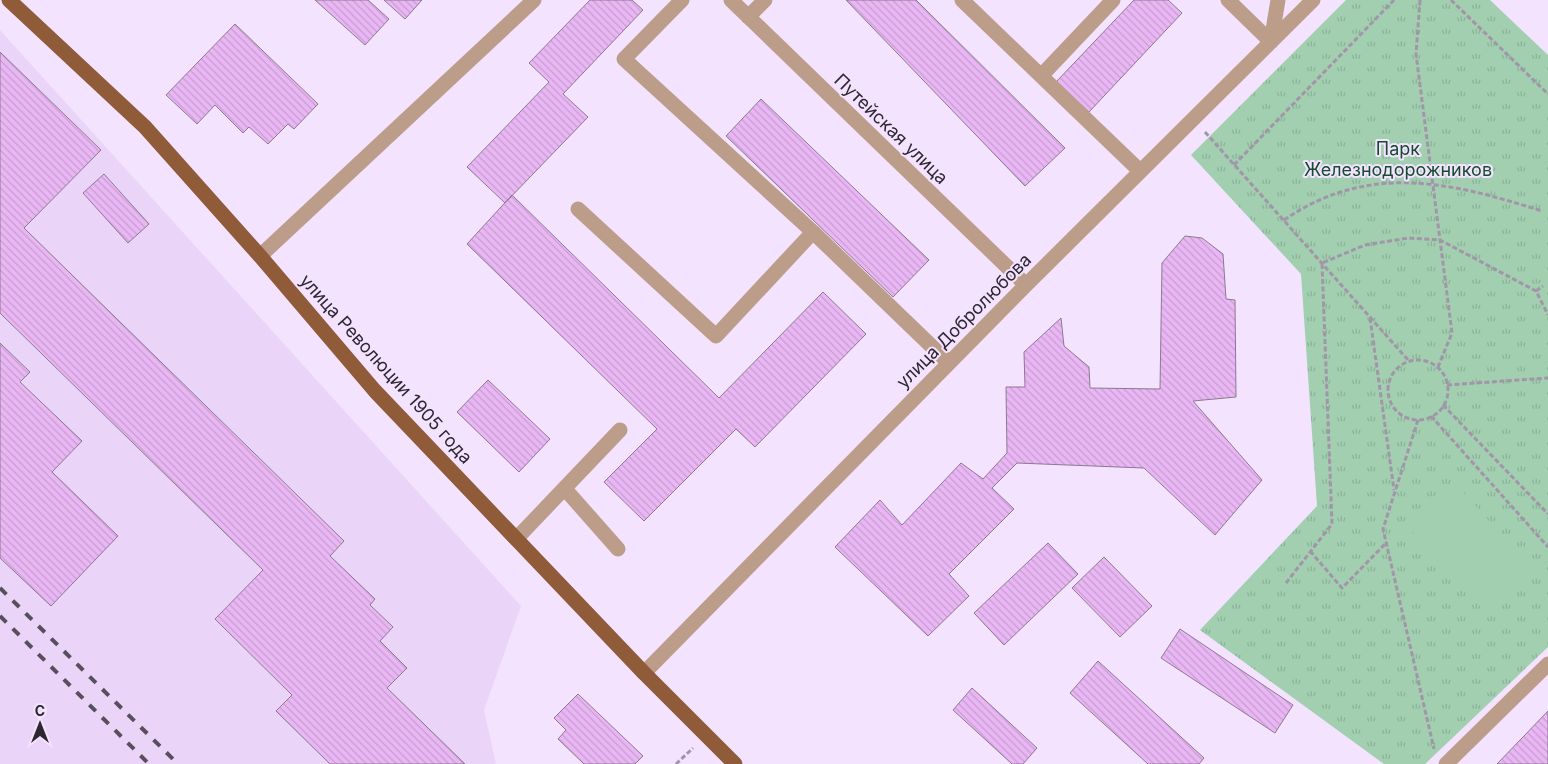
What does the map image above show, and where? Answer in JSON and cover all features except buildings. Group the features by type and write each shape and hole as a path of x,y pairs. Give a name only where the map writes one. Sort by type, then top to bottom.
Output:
{"main road":[{"name":"улица Революции 1905 года","path":"9,0 144,128 260,256 375,391 644,673 735,764"}],"street":[{"path":"260,256 534,0"},
{"path":"682,0 624,59 813,232 949,363"},
{"name":"Путейская улица","path":"730,0 1026,285"},
{"path":"748,16 765,0"},
{"path":"962,0 1140,171"},
{"path":"1041,76 1114,0"},
{"path":"1228,0 1271,42"},
{"path":"1271,42 1278,0"},
{"name":"улица Добролюбова","path":"644,673 1026,285 1313,0"},
{"path":"578,209 716,336 813,232"},
{"path":"516,540 620,430"},
{"path":"564,489 618,549"},
{"path":"1440,760 1548,664"}],"path":[{"path":"1234,165 1394,0"},
{"path":"1420,0 1416,54 1452,333 1438,367"},
{"path":"1451,0 1548,94"},
{"path":"1194,118 1409,362"},
{"path":"1284,220 1307,205 1365,185 1432,183 1467,189 1542,211"},
{"path":"1322,264 1365,245 1408,238 1440,240 1536,290 1548,315"},
{"path":"1286,583 1332,524 1322,264"},
{"path":"1536,290 1543,286"},
{"path":"1370,318 1394,494"},
{"path":"1419,360 1438,367 1447,385 1444,405 1431,416 1418,420 1410,419 1394,408 1388,390 1393,373 1409,362 1419,360"},
{"path":"1447,385 1548,378"},
{"path":"1444,405 1548,514"},
{"path":"1431,416 1548,547"},
{"path":"1418,420 1383,529 1440,760"},
{"path":"1310,551 1342,588 1386,543"}],"shaded area":[{"path":"0,30 521,606 484,710 496,764 0,764"}],"green space":[{"name":"Парк Железнодорожников","path":"1346,0 1490,0 1548,55 1548,647 1425,764 1384,764 1200,630 1317,506 1301,274 1191,155"},
{"path":"1453,481 1537,574 1490,617 1406,525"}],"railway":[{"path":"0,588 178,764"},
{"path":"0,616 149,764"}]}
